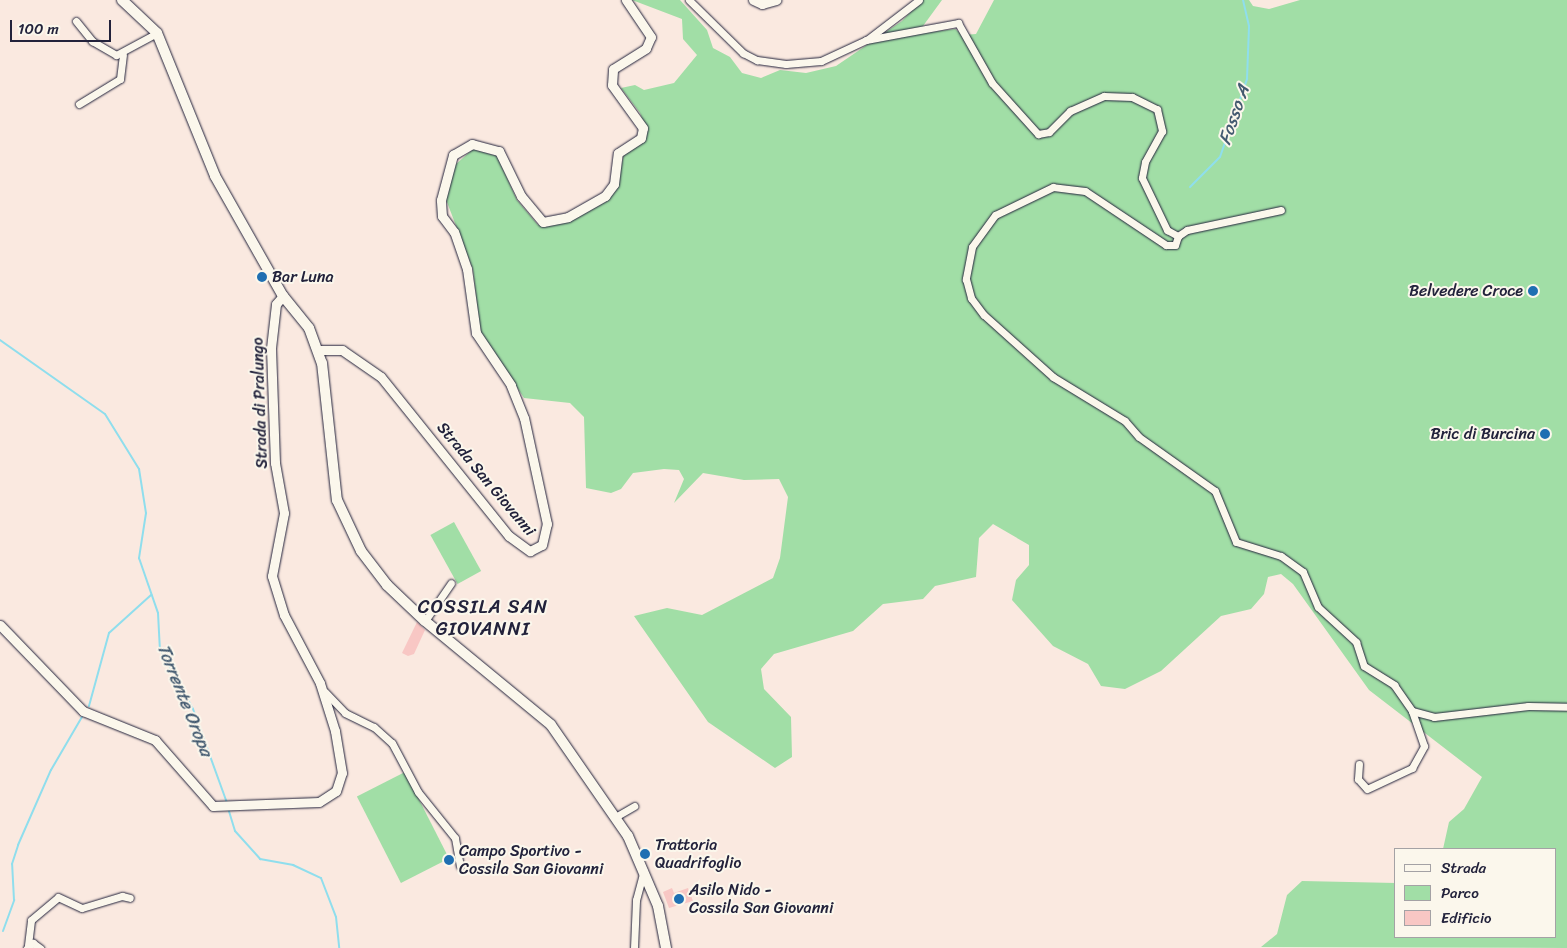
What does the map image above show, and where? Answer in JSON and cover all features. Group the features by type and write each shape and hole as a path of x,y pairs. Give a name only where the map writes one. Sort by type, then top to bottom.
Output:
{"main road":[{"path":"122,0 157,34 214,176 283,296 309,328 318,350 337,500 361,551 387,585 425,621 540,713 617,816 644,871 658,906 666,948"}],"street":[{"name":"Strada San Giovanni","path":"318,350 342,350 381,377 509,536 530,551 542,544 547,524 524,418 511,385 476,333 467,269 454,232 442,216 441,200 454,155 472,144 499,151 528,208 544,222 568,217 605,196 614,184 618,153 641,138 643,128 612,85 613,69 646,48 651,37 626,0"},
{"path":"689,0 729,40 757,60 808,64 866,40 958,23 992,83 1038,134 1049,132 1070,112 1104,96 1150,102 1162,118 1162,131 1144,162 1142,178 1160,220 1178,236"},
{"path":"753,0 762,4 776,0"},
{"path":"866,40 919,0"},
{"path":"76,21 105,52 123,55 157,34"},
{"path":"79,104 120,79 123,55"},
{"path":"1178,236 1175,245 1166,245 1084,191 1053,187 995,216 972,247 966,278 971,298 984,316 1053,378 1125,421 1139,437 1215,491 1236,542 1281,556 1303,572 1318,607 1356,642 1364,666 1394,685 1412,711 1424,746 1412,768 1367,790 1358,779 1359,764"},
{"path":"1178,236 1280,210"},
{"name":"Strada di Pralungo","path":"0,625 84,711 155,740 213,806 319,802 336,790 342,773 340,750 320,683 284,615 272,576 284,512 276,463 272,348 276,304 283,296"},
{"path":"425,621 451,582"},
{"path":"320,683 331,702 392,744 418,792 455,838 460,866"},
{"path":"1412,711 1434,717 1528,706 1567,707"},
{"path":"617,816 634,806"},
{"path":"634,948 636,900 644,871"},
{"path":"40,948 27,946 31,920 58,897 82,908 122,896 130,898"}],"green space":[{"path":"632,0 680,0 707,30 713,48 730,57 742,73 761,78 780,70 806,73 836,66 902,21 922,0 942,0 923,26 931,32 955,29 963,35 976,34 994,0 1249,0 1253,6 1269,9 1300,0 1567,0 1567,948 1261,947 1277,934 1287,895 1302,881 1394,883 1394,938 1557,938 1557,848 1443,848 1449,822 1464,809 1482,777 1369,690 1293,584 1281,574 1268,577 1264,594 1251,609 1221,616 1161,671 1125,689 1101,686 1088,664 1053,646 1012,600 1016,580 1029,565 1029,545 993,524 979,538 976,577 935,586 923,599 883,604 853,631 774,654 761,669 764,689 791,717 792,757 775,768 708,722 634,616 667,608 702,615 773,578 780,558 788,497 779,479 744,480 703,473 674,503 684,479 679,470 664,469 633,473 621,489 611,493 586,488 584,417 570,403 524,398 480,331 473,270 445,197 455,165 473,149 497,156 517,200 538,225 570,221 607,201 618,183 624,153 644,141 647,132 640,113 621,88 635,85 644,90 674,83 697,55 683,39 682,19"},
{"path":"454,522 481,571 458,584 430,535"},
{"path":"405,772 449,858 401,883 357,797"}],"building":[{"path":"417,622 425,630 414,654 408,656 402,653"},
{"name":"Asilo Nido - Cossila San Giovanni","path":"672,888 674,893 688,888 693,901 669,908 663,892"}],"waterway":[{"name":"Fosso A","path":"1190,187 1220,157 1247,79 1249,26 1243,0"},
{"name":"Torrente Oropa","path":"0,340 105,414 139,469 146,513 139,558 158,613 160,649 193,709 227,803"},
{"path":"89,706 109,633 151,595"},
{"path":"3,931 14,900 12,864 18,845 51,770 82,717"},
{"name":"Torrente Oropa","path":"228,808 235,831 260,859 293,865 321,878 336,917 339,948"}],"place":[{"name":"Bar Luna","path":"262,277"},
{"name":"Belvedere Croce","path":"1533,291"},
{"name":"Bric di Burcina","path":"1545,434"},
{"name":"Trattoria Quadrifoglio","path":"645,854"},
{"name":"Campo Sportivo - Cossila San Giovanni","path":"449,860"},
{"name":"Asilo Nido - Cossila San Giovanni","path":"679,899"}],"district":[{"name":"COSSILA SAN GIOVANNI","path":"483,618"}]}
